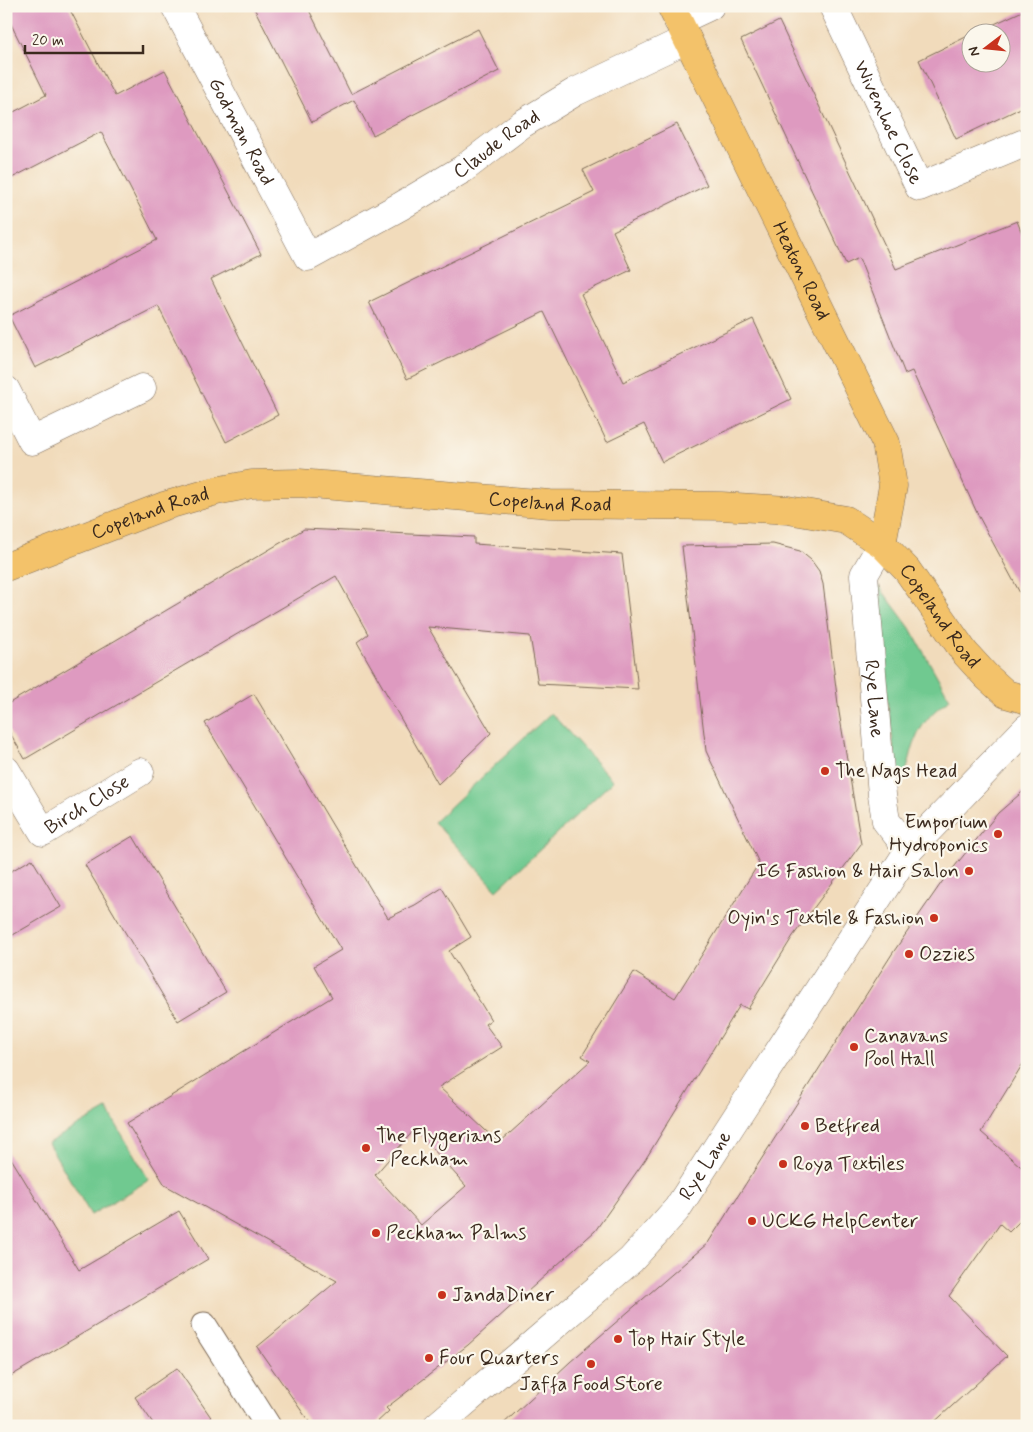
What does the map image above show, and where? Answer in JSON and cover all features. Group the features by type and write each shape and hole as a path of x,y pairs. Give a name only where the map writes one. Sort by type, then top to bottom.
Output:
{"main road":[{"name":"Heaton Road","path":"679,22 886,443 893,486 882,544"},
{"name":"Copeland Road","path":"6,567 164,506 216,491 252,484 299,483 346,486 550,504 722,506 788,510 846,520 882,544 907,570 965,653 986,676 1006,694 1027,700"}],"street":[{"name":"Godman Road","path":"175,6 308,257"},
{"path":"679,22 710,6"},
{"name":"Wivenhoe Close","path":"833,6 919,187 1027,142"},
{"name":"Claude Road","path":"308,257 401,206 463,169 522,124 575,92 679,22"},
{"path":"6,390 32,441 142,388"},
{"name":"Rye Lane","path":"882,544 864,575 882,785 886,821 909,850"},
{"name":"Rye Lane","path":"437,1426 631,1260 676,1209 909,850 1027,728"},
{"name":"Birch Close","path":"6,770 43,832 140,772"},
{"path":"204,1325 268,1426"}],"green space":[{"path":"879,586 910,628 950,699 934,712 921,728 905,774 899,785 872,591"},
{"path":"551,713 613,781 497,890 434,822"},
{"path":"107,1109 149,1180 91,1215 48,1143"}],"building":[{"path":"6,6 68,6 115,96 165,70 261,254 211,279 278,415 226,442 158,306 35,368 9,316 157,240 101,132 6,181 6,116 46,95 6,14"},
{"path":"253,6 307,6 351,94 478,29 499,71 373,135 354,100 312,122"},
{"path":"1027,9 1027,105 956,139 919,60 960,40 960,72 1010,72 1010,22 999,22"},
{"path":"779,21 896,269 1017,221 1027,246 1027,606 978,515 912,371 905,374 859,258 846,264 741,40"},
{"path":"677,124 707,185 613,231 631,270 581,294 623,382 753,319 791,399 662,462 644,424 607,442 544,312 407,379 369,302 594,192 583,170"},
{"path":"304,529 474,537 474,544 622,554 638,689 538,684 530,636 428,627 491,733 438,784 357,642 368,634 336,576 25,759 6,726 6,705"},
{"path":"773,544 800,551 811,560 819,571 823,584 839,712 861,844 793,936 748,1009 740,1005 645,1160 595,1231 468,1345 386,1408 389,1411 373,1426 312,1426 257,1347 337,1281 165,1185 127,1123 332,997 314,966 341,950 205,723 254,694 388,918 415,905 442,888 471,937 449,951 491,1020 485,1024 502,1047 439,1087 499,1143 590,1061 582,1056 634,972 675,998 759,863 706,751 682,546","holes":["415,1129 466,1186 421,1225 375,1175"]},
{"path":"1027,788 1027,1057 981,1132 1027,1172 1027,1214 1009,1232 1000,1224 949,1296 1007,1356 930,1426 501,1426 570,1362 708,1243 892,954 942,882 998,813"},
{"path":"133,836 226,992 178,1021 85,865"},
{"path":"32,859 61,907 6,939 6,874"},
{"path":"6,1150 79,1270 179,1211 208,1259 6,1379"},
{"path":"177,1368 217,1426 155,1426 135,1397"}],"place":[{"name":"The Nags Head","path":"825,771"},
{"name":"Emporium Hydroponics","path":"998,834"},
{"name":"IG Fashion & Hair Salon","path":"969,871"},
{"name":"Oyin's Textile & Fashion","path":"934,918"},
{"name":"Ozzies","path":"909,954"},
{"name":"Canavans Pool Hall","path":"854,1047"},
{"name":"Betfred","path":"805,1126"},
{"name":"The Flygerians - Peckham","path":"366,1148"},
{"name":"Roya Textiles","path":"783,1164"},
{"name":"UCKG HelpCenter","path":"752,1221"},
{"name":"Peckham Palms","path":"376,1233"},
{"name":"JandaDiner","path":"442,1295"},
{"name":"Top Hair Style","path":"618,1339"},
{"name":"Four Quarters","path":"429,1358"},
{"name":"Jaffa Food Store","path":"591,1364"}]}
